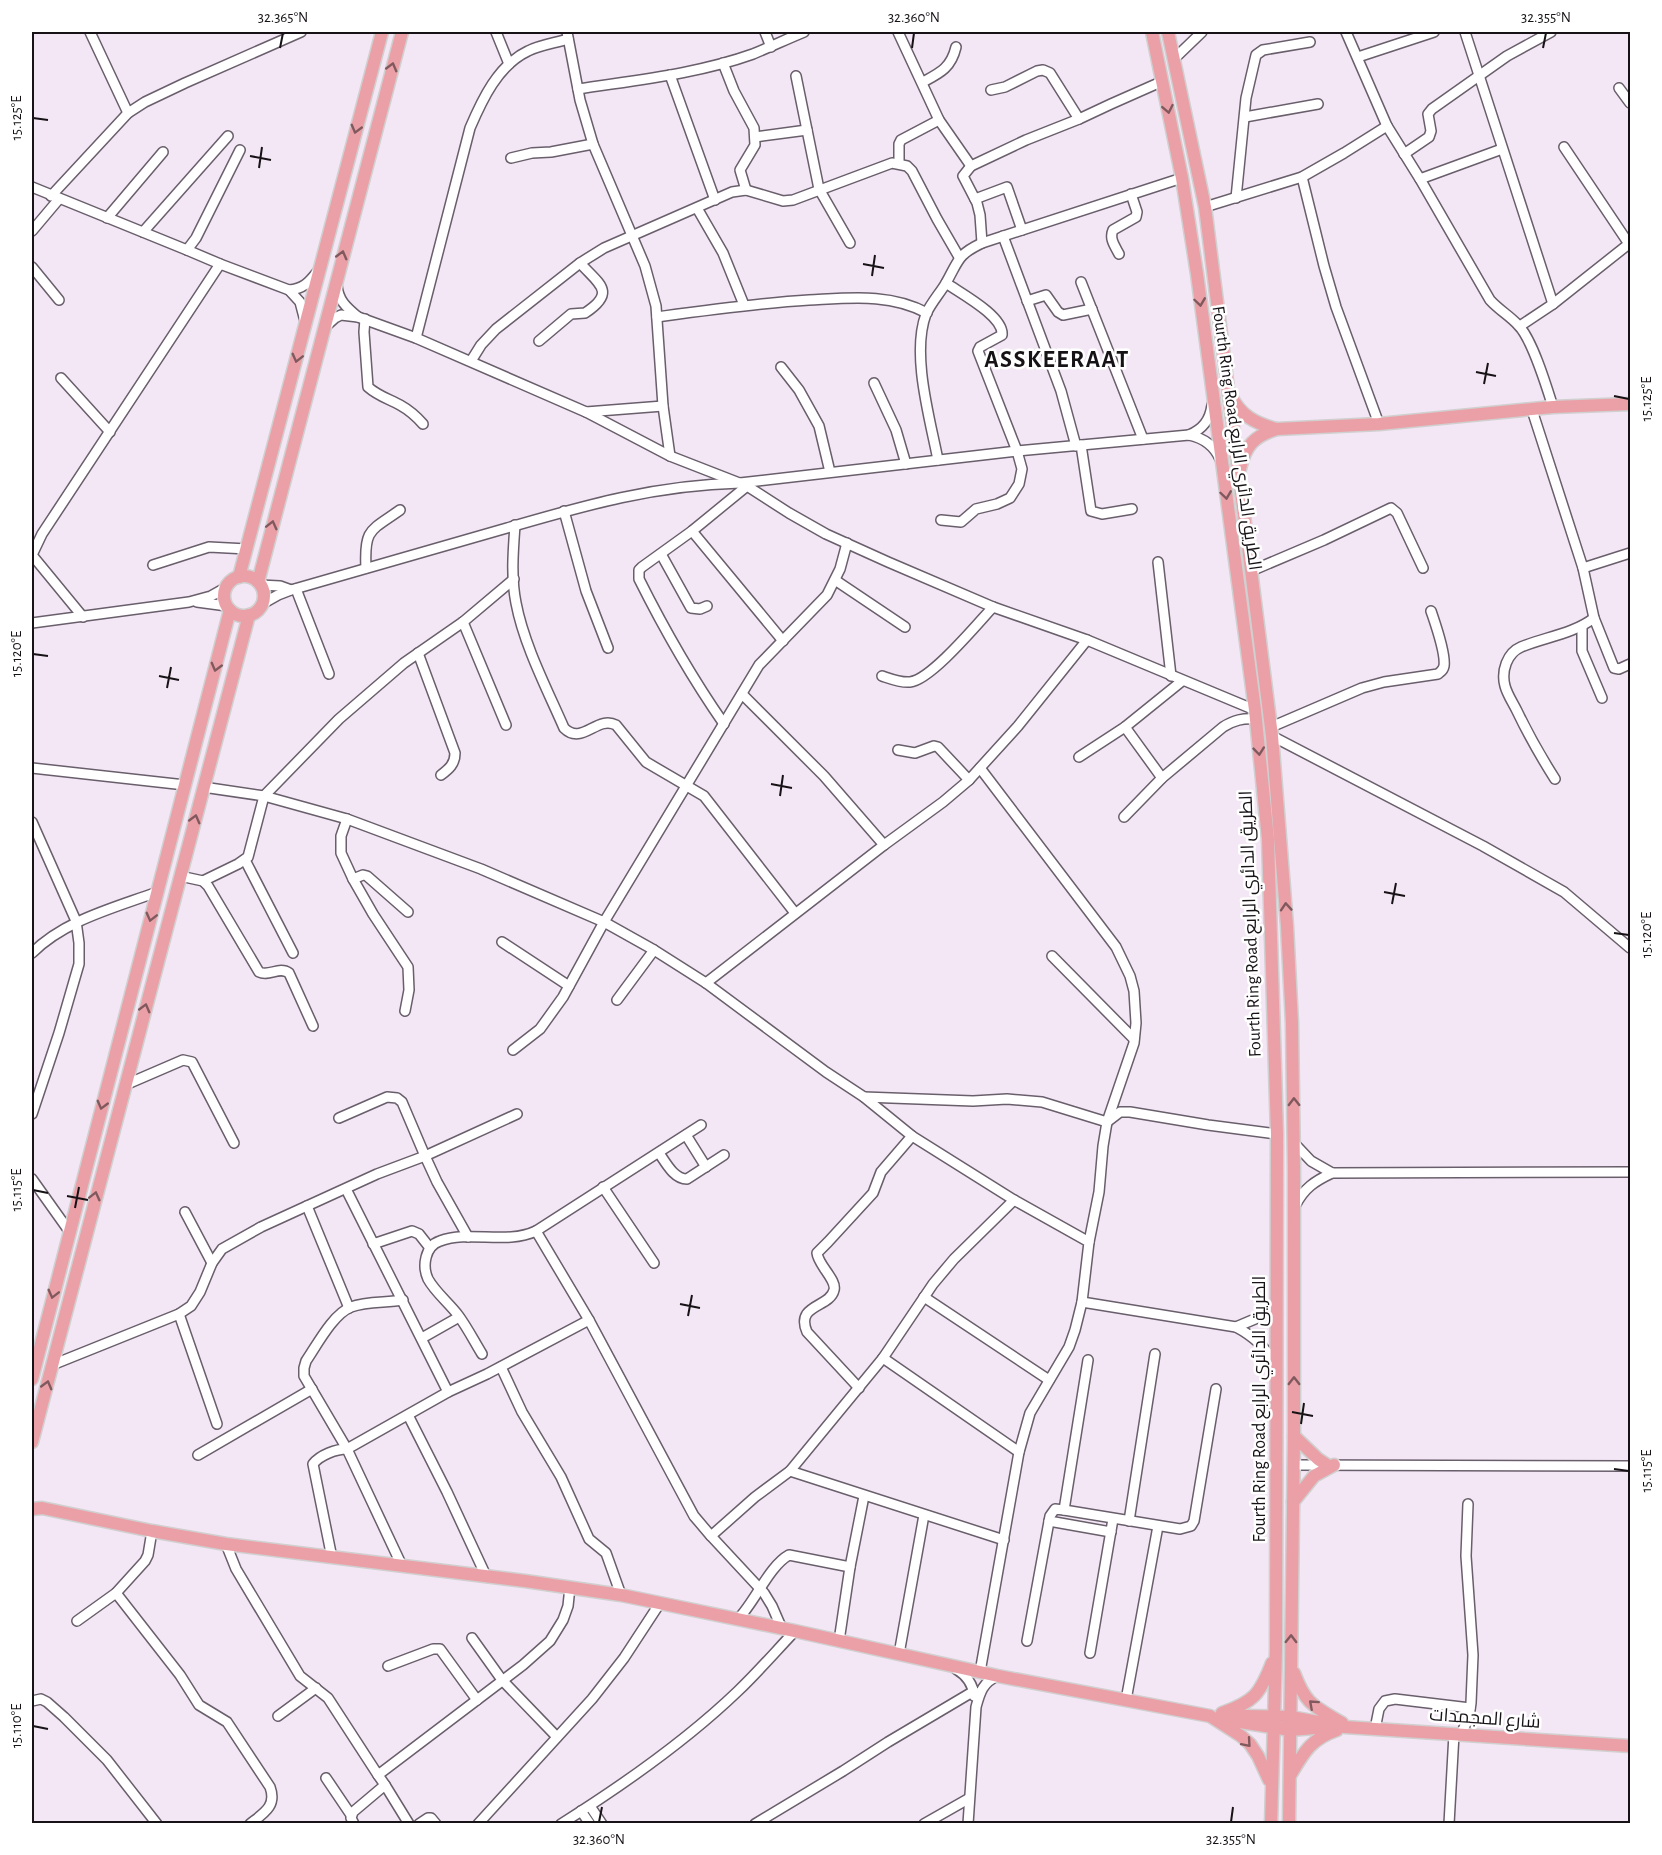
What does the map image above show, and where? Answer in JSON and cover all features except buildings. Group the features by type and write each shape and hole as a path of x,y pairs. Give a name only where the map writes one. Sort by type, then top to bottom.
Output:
{"main road":[{"path":"239,577 382,32"},
{"path":"259,583 323,328 402,32"},
{"name":"Fourth Ring Road الطريق الدائري الرابع","path":"1152,32 1182,178 1256,714 1268,839 1277,1134 1276,1650 1271,1824"},
{"name":"Fourth Ring Road الطريق الدائري الرابع","path":"1168,32 1204,207 1271,731 1282,839 1292,1023 1294,1143 1294,1436 1289,1824"},
{"path":"1227,387 1235,405 1248,418 1256,423 1277,429"},
{"path":"1239,478 1242,459 1251,443 1265,433 1277,429 1379,424 1553,407 1630,404"},
{"path":"252,578 259,583 264,594 259,609 249,615 239,615 229,608 224,597 227,587 234,579 252,578"},
{"path":"32,1379 229,608"},
{"path":"32,1442 249,615"},
{"path":"1268,839 1282,839"},
{"path":"91,1149 107,1152"},
{"path":"1294,1436 1318,1459 1331,1465"},
{"path":"1293,1502 1314,1476 1331,1465"},
{"path":"32,1497 37,1508 152,1532 226,1544 621,1595 998,1676 1215,1716 1250,1744 1271,1784"},
{"path":"1215,1716 1241,1705 1257,1694 1266,1680 1276,1650"},
{"path":"1291,1665 1301,1691 1309,1702 1345,1727"},
{"name":"شارع المجمدات","path":"1215,1716 1273,1722 1630,1746"},
{"path":"1289,1778 1302,1754 1311,1744 1330,1732 1345,1727"}],"street":[{"path":"90,32 128,112"},
{"path":"32,231 55,197 128,112 185,83 301,32"},
{"path":"496,32 509,64"},
{"path":"765,32 771,47"},
{"path":"578,89 670,75 723,63 771,47 804,32"},
{"path":"898,32 939,120 971,166"},
{"path":"1175,58 1202,32"},
{"path":"1346,32 1387,126 1490,300 1520,326 1543,375 1553,407"},
{"path":"1358,57 1434,32"},
{"path":"1465,32 1553,304"},
{"path":"1404,154 1429,137 1430,111 1507,56 1551,32"},
{"path":"416,338 470,128 489,89 509,64 527,51 568,35 578,89 593,144 645,266 656,306 663,406 670,456"},
{"path":"1236,198 1246,99 1255,58 1259,52 1310,42"},
{"path":"922,82 943,72 953,59 956,47"},
{"path":"723,63 734,91 754,128 752,151 740,170 746,190"},
{"path":"991,90 1014,83 1037,71 1046,70 1079,120"},
{"path":"670,75 715,200"},
{"path":"796,76 819,189 850,243"},
{"path":"982,243 980,215 975,199 963,176 971,166 1163,81"},
{"path":"1619,88 1630,103"},
{"path":"1245,117 1318,105"},
{"path":"899,163 901,140 939,120"},
{"path":"1204,207 1302,177 1387,126"},
{"path":"755,137 807,130"},
{"path":"143,232 228,136"},
{"path":"511,158 593,144"},
{"path":"1520,326 1553,304 1630,244 1564,147"},
{"path":"1420,179 1502,149"},
{"path":"187,250 196,238 240,150"},
{"path":"107,218 163,152"},
{"path":"471,361 481,345 496,329 579,263 604,248 732,192 746,190 783,201 793,200 892,163 899,163 912,171 959,257"},
{"path":"1302,177 1336,307 1379,424"},
{"path":"938,460 920,361 921,334 927,313 959,257 982,243 1182,178"},
{"path":"32,187 289,290 297,290 305,286 319,270"},
{"path":"975,199 1007,187 1022,230"},
{"path":"1119,254 1111,233 1136,217 1137,212 1131,194"},
{"path":"697,208 723,253 744,305"},
{"path":"1003,236 1062,391 1078,445 1091,512 1102,514 1132,509"},
{"path":"539,341 568,316 575,312 585,313 602,299 603,289 579,263"},
{"path":"83,617 32,554 42,534 220,264"},
{"path":"32,267 59,300"},
{"path":"337,276 340,299 346,307 361,318 368,387 383,398 398,403 413,412 423,424"},
{"path":"1081,282 1143,439"},
{"path":"941,520 962,522 976,508 997,504 1010,498 1019,484 1022,469 978,351 980,347 1002,335 1002,330 987,311 946,283"},
{"path":"289,290 300,302 306,323"},
{"path":"1027,302 1046,295 1058,312 1063,315 1092,309"},
{"path":"657,317 744,305 848,297 891,300 912,305 927,313"},
{"path":"323,328 341,315 361,318 416,338 586,412 670,456 743,485 826,534 993,607 1087,640 1256,714"},
{"path":"781,367 799,390 819,426 830,472"},
{"path":"61,378 110,432"},
{"path":"874,383 896,430 906,464"},
{"path":"262,604 294,589 564,511 636,493 710,484 743,485 830,472 1017,451 1189,435 1208,421 1213,396"},
{"path":"586,412 663,406"},
{"path":"1532,410 1583,568 1594,618 1614,668 1619,669 1630,664"},
{"path":"1189,435 1208,442 1218,454 1221,462"},
{"path":"724,724 698,687 639,579 639,570 692,531 743,485"},
{"path":"1251,571 1324,540 1390,508 1397,513 1423,568"},
{"path":"366,568 366,539 373,528 400,510"},
{"path":"564,511 586,591 608,648"},
{"path":"515,525 514,579 520,620 564,728 568,732 580,734 604,722 613,723 646,762 704,796 795,913"},
{"path":"692,531 783,641"},
{"path":"513,1050 540,1029 563,997 604,922 750,678 759,665 815,610 827,595 840,569 847,543"},
{"path":"153,565 209,547 247,549"},
{"path":"661,554 691,608 700,609 707,606"},
{"path":"1583,568 1630,554"},
{"path":"1158,562 1171,676"},
{"path":"203,881 245,860 251,850 264,796 339,719 418,653 463,622 514,579"},
{"path":"835,580 905,627"},
{"path":"259,583 294,589"},
{"path":"32,623 189,603 211,596 227,587"},
{"path":"294,589 329,674"},
{"path":"189,603 229,608"},
{"path":"882,676 906,682 915,681 935,667 993,607"},
{"path":"1271,731 1362,688 1384,682 1438,674 1444,666 1431,611"},
{"path":"1555,779 1535,748 1505,687 1503,675 1510,654 1519,648 1582,626 1594,618"},
{"path":"463,622 506,725"},
{"path":"1582,626 1582,651 1602,698"},
{"path":"706,983 884,845 944,802 969,780 1055,682 1087,640"},
{"path":"418,653 455,753 455,760 451,767 441,775"},
{"path":"1079,757 1125,727 1182,681"},
{"path":"742,694 824,776 884,845"},
{"path":"1124,817 1162,778 1223,726 1233,720 1256,714"},
{"path":"1125,727 1162,778"},
{"path":"1271,731 1564,892 1630,948"},
{"path":"898,750 915,753 934,746 938,747 969,780"},
{"path":"32,768 185,784"},
{"path":"980,768 1116,947 1130,976 1137,1023 1107,1122 1099,1192 1089,1242 1082,1302 1075,1330 1069,1347 1030,1413 1019,1452 980,1672"},
{"path":"203,787 264,796 347,819 481,869 604,922 706,983 826,1072 864,1097 912,1136 1014,1200 1089,1242"},
{"path":"347,819 340,845 341,853 373,914 408,967 409,990 405,1011"},
{"path":"32,822 76,921 79,943 79,964 32,1114"},
{"path":"245,860 293,953"},
{"path":"353,879 363,875 367,876 408,912"},
{"path":"180,876 203,881 212,892 259,972 265,974 282,970 289,973 313,1026"},
{"path":"32,953 76,921 157,892"},
{"path":"502,942 569,986"},
{"path":"617,1000 654,950"},
{"path":"1052,956 1134,1039"},
{"path":"125,1085 183,1060 192,1062 234,1143"},
{"path":"339,1118 387,1097 397,1098 402,1102 437,1182 468,1237"},
{"path":"864,1097 973,1101 1008,1099 1042,1102 1107,1122"},
{"path":"1107,1122 1120,1112 1130,1112 1277,1134"},
{"path":"52,1365 179,1314 191,1306 200,1292 212,1263 222,1249 261,1227 392,1167 425,1156 517,1114"},
{"path":"482,1354 459,1317 429,1281 425,1270 425,1259 430,1248 437,1241 450,1238 516,1236 536,1232 701,1125"},
{"path":"686,1135 706,1167"},
{"path":"859,1388 807,1332 803,1324 808,1312 830,1297 835,1288 819,1262 817,1253 873,1193 881,1172 912,1136"},
{"path":"1294,1143 1311,1161 1332,1173"},
{"path":"659,1153 680,1179 687,1179 724,1155"},
{"path":"1294,1209 1299,1198 1312,1183 1332,1173 1627,1172"},
{"path":"32,1179 69,1231"},
{"path":"603,1187 654,1263"},
{"path":"346,1189 448,1392"},
{"path":"711,1536 755,1497 790,1471 883,1358 924,1297 954,1259 1014,1200"},
{"path":"307,1206 349,1308"},
{"path":"185,1212 212,1263"},
{"path":"374,1244 412,1230 419,1233 430,1248"},
{"path":"536,1232 590,1320 694,1516 760,1589 772,1606 782,1629"},
{"path":"924,1297 1049,1380"},
{"path":"402,1566 347,1449 304,1376 304,1368 306,1361 336,1318 349,1308 369,1303 403,1300"},
{"path":"1082,1302 1236,1327 1263,1346 1277,1366"},
{"path":"1236,1327 1262,1316 1277,1306"},
{"path":"179,1314 217,1424"},
{"path":"422,1338 459,1317"},
{"path":"332,1558 313,1464 316,1460 347,1449 448,1392 590,1320"},
{"path":"1129,1521 1155,1354"},
{"path":"883,1358 1019,1452"},
{"path":"1064,1510 1088,1360"},
{"path":"501,1367 522,1412 561,1477 589,1539 606,1553 621,1595"},
{"path":"198,1455 312,1389"},
{"path":"1027,1641 1049,1521 1053,1511 1058,1509 1184,1529 1192,1524 1216,1389"},
{"path":"408,1415 486,1576"},
{"path":"1293,1465 1630,1466"},
{"path":"790,1471 1004,1540"},
{"path":"839,1641 864,1496"},
{"path":"1449,1824 1458,1734 1469,1717 1470,1708 1473,1655 1466,1556 1468,1504"},
{"path":"899,1654 924,1515"},
{"path":"1090,1653 1113,1519"},
{"path":"1049,1521 1111,1532"},
{"path":"1126,1700 1158,1526"},
{"path":"77,1621 116,1593 145,1561 152,1532"},
{"path":"226,1544 236,1569 300,1676 328,1698 409,1824"},
{"path":"738,1619 789,1555 850,1567"},
{"path":"378,1775 477,1701 550,1641 563,1620 568,1606 570,1587"},
{"path":"116,1593 180,1675 199,1705 227,1722 270,1787 273,1801 250,1824"},
{"path":"478,1824 592,1699 624,1658 660,1604"},
{"path":"561,1824 694,1731 738,1691 795,1631"},
{"path":"472,1638 502,1680 557,1737"},
{"path":"388,1666 433,1649 440,1649 477,1701"},
{"path":"953,1666 968,1678 974,1691 976,1707"},
{"path":"968,1824 976,1707 981,1689 990,1679 998,1676"},
{"path":"278,1716 316,1688"},
{"path":"754,1824 974,1691"},
{"path":"32,1701 41,1699 64,1717 107,1760 155,1823"},
{"path":"1375,1729 1379,1709 1385,1701 1395,1699 1470,1708"},
{"path":"326,1778 353,1819 385,1785"},
{"path":"924,1824 968,1799"},
{"path":"585,1808 590,1824"},
{"path":"585,1808 602,1824"},
{"path":"419,1824 431,1818 436,1824"}],"district":[{"name":"ASSKEERAAT","path":"1057,359"}]}
